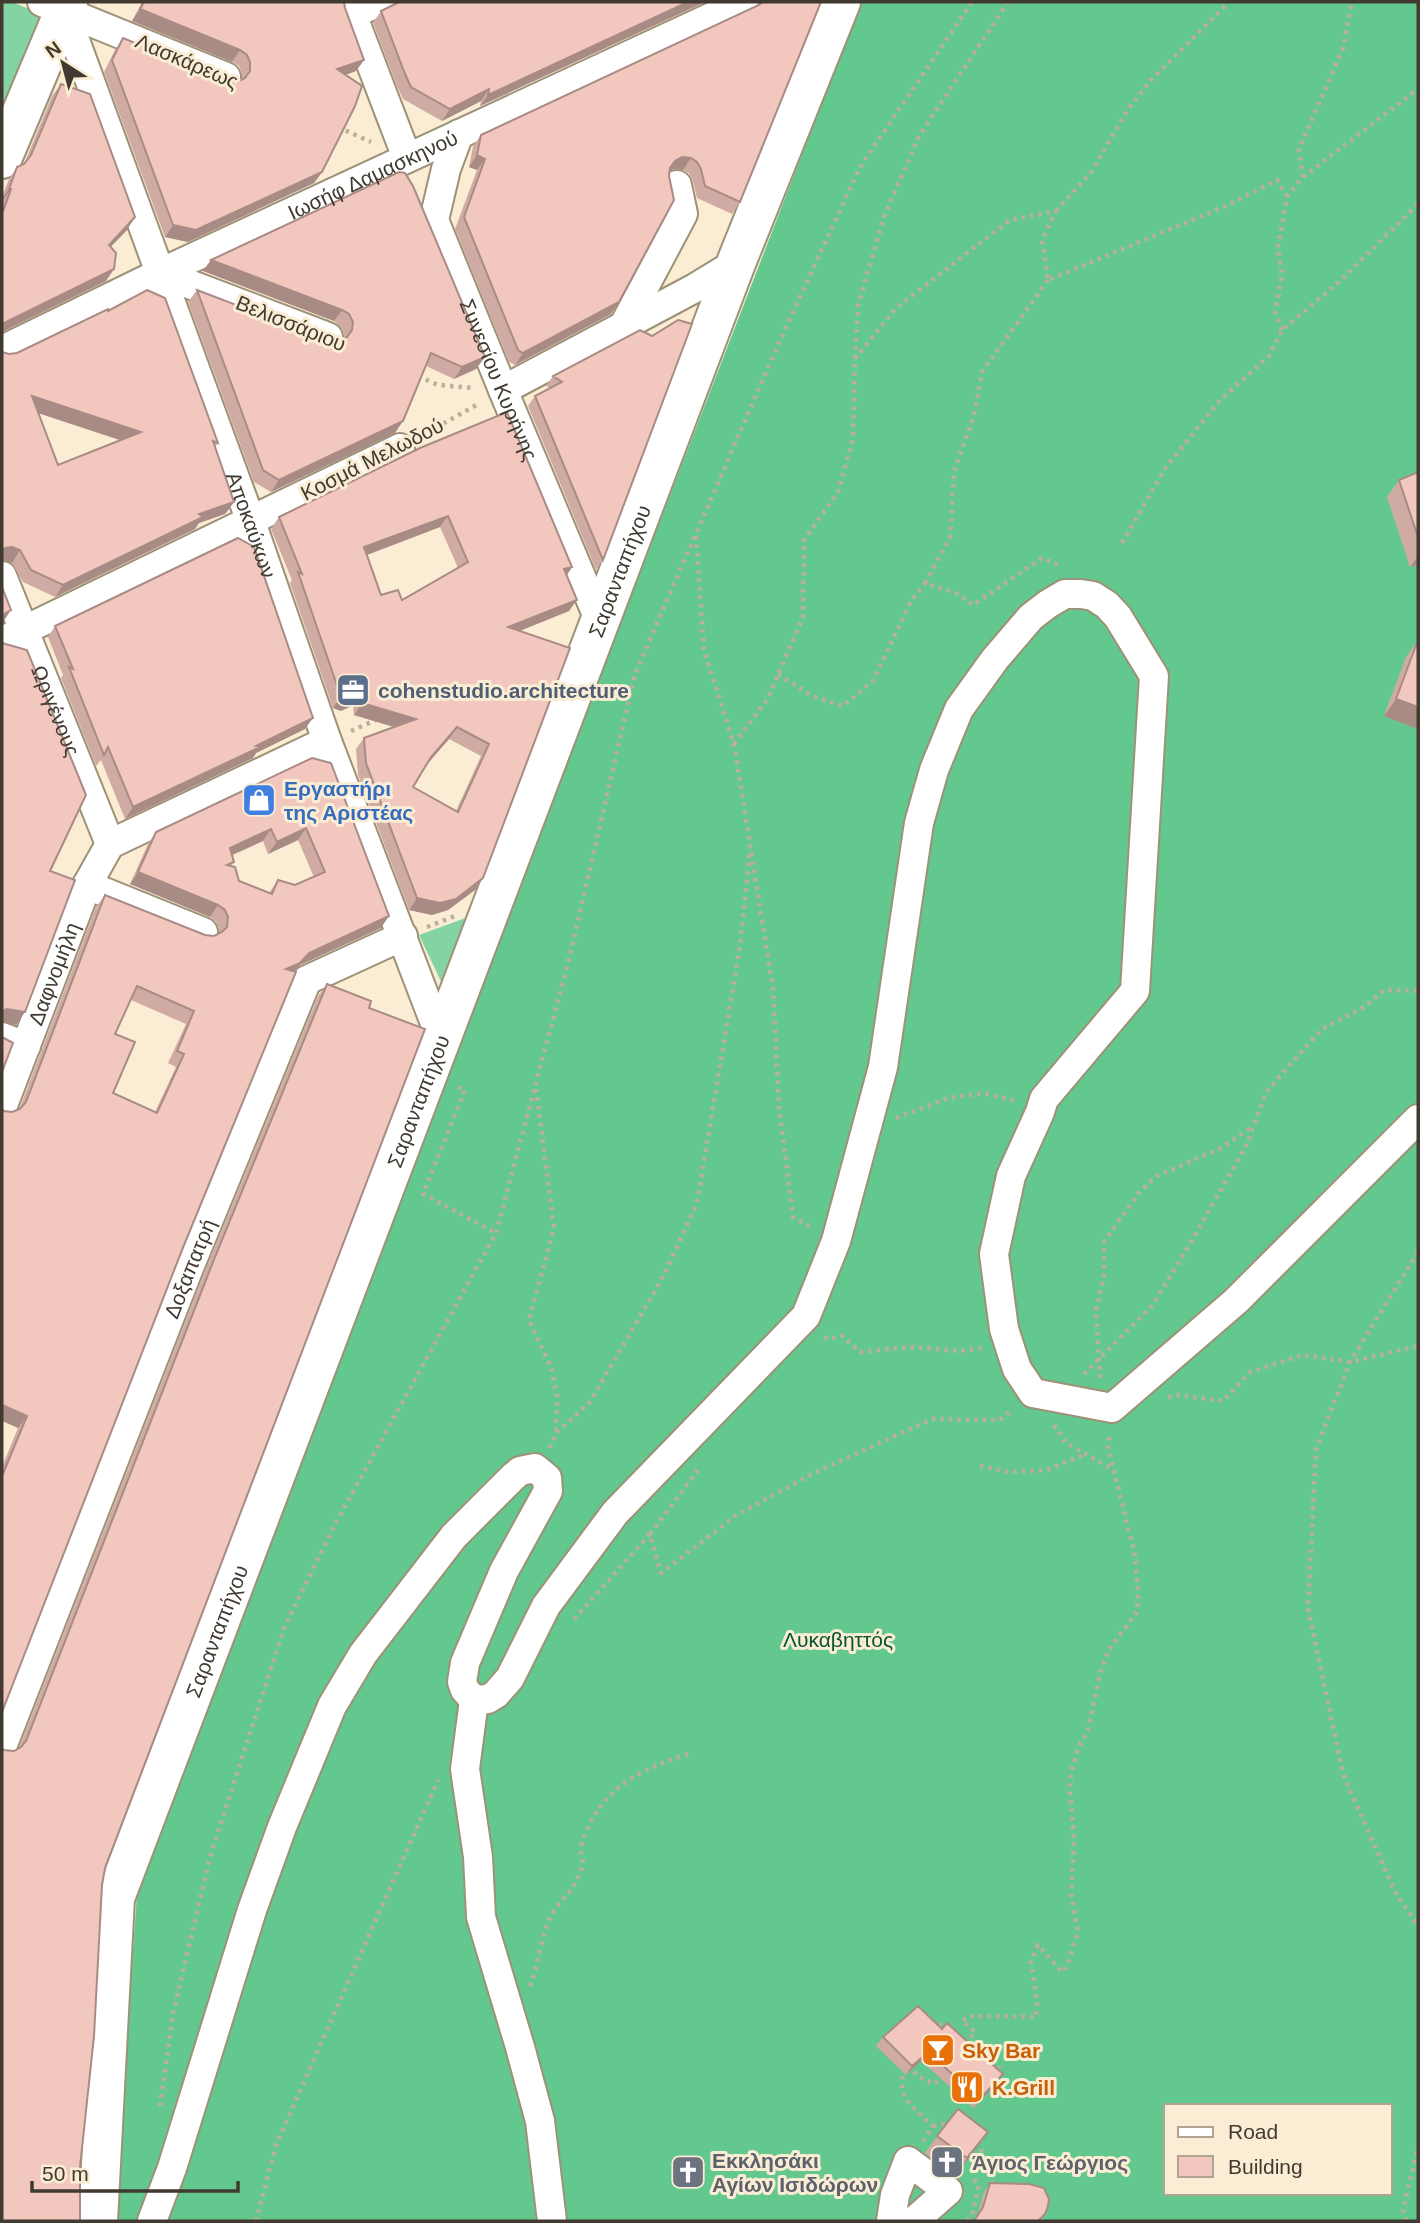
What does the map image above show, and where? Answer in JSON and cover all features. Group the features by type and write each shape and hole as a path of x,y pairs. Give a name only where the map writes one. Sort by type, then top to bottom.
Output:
{"street":[{"path":"380,2 352,14 407,158"},
{"name":"Ιωσήφ Δαμασκηνού","path":"2,350 160,273 744,2"},
{"name":"Σαρανταπήχου","path":"98,2221 114,1898 736,263 841,2"},
{"path":"2,159 62,4"},
{"name":"Λασκάρεως","path":"62,4 226,77"},
{"name":"Αποκαύκων","path":"62,4 250,519 327,741 442,1039"},
{"name":"Συνεσίου Κυρήνης","path":"459,134 446,169 434,220 600,622"},
{"path":"623,327 683,214 677,184"},
{"path":"503,390 623,327 736,263"},
{"name":"Βελισσάριου","path":"160,273 328,337"},
{"name":"Κοσμά Μελωδού","path":"13,636 400,447"},
{"name":"Ωριγένους","path":"2,576 13,636 110,844"},
{"path":"474,1700 488,1699 510,1678 546,1606 615,1513 806,1316 836,1241 883,1067 919,822 934,771 959,709 995,659 1031,617 1065,594 1093,596 1107,606 1125,626 1154,676 1135,991 1044,1099 1011,1176 994,1254 1004,1329 1017,1369 1034,1393 1112,1408 1236,1301 1418,1119"},
{"path":"110,844 327,741"},
{"name":"Δαφνομήλη","path":"2,1108 14,1042 87,885 110,844"},
{"path":"87,885 203,932"},
{"name":"Δοξαπατρή","path":"2,1747 189,1268 307,980 403,936"},
{"path":"152,2221 172,2168 252,1910 282,1827 332,1706 363,1654 454,1536 520,1471 535,1468 542,1471 547,1478 548,1491 504,1571 465,1663 462,1682 474,1700 465,1769 478,1857 481,1917 540,2121 552,2221"},
{"path":"891,2221 895,2195 908,2161 948,2191 914,2221"}],"path":[{"path":"158,2117 173,2013 211,1853 285,1626 334,1527 496,1233 568,963 635,674 781,338 860,167 972,2"},
{"path":"734,744 767,700 803,617 804,540 838,492 853,438 858,305 884,217 919,136 1008,2"},
{"path":"1048,280 1042,240 1056,211 1092,171 1128,109 1151,80 1229,2"},
{"path":"1303,177 1299,149 1343,48 1352,2"},
{"path":"1282,330 1275,312 1282,275 1278,247 1287,196 1303,177 1418,89"},
{"path":"335,126 407,158"},
{"path":"778,674 812,696 843,706 873,681 911,601 925,583 950,538 954,471 974,416 982,372 1048,280 1226,206 1277,180 1287,196"},
{"path":"1122,543 1164,470 1220,400 1269,356 1282,330 1339,282 1418,204"},
{"path":"855,359 896,308 1010,219 1056,211"},
{"path":"414,374 438,385 503,390"},
{"name":"Κοσμά Μελωδού","path":"400,447 503,390"},
{"path":"696,535 705,650 734,744 772,989 779,1106 793,1217 836,1241"},
{"path":"925,583 956,593 973,604 1042,558 1059,565 1065,594"},
{"path":"327,741 389,714"},
{"path":"556,1433 590,1402 664,1275 697,1203 740,946 750,842"},
{"path":"403,936 495,900"},
{"path":"428,1076 466,1090 423,1194 496,1233"},
{"path":"536,1084 554,1228 529,1320 551,1367 557,1397 556,1433 542,1471"},
{"path":"930,2031 937,2022 966,2045 975,2032 962,2021 970,2016 1036,2017 1037,2002 1031,1962 1038,1945 1062,1972 1066,1968 1078,1932 1071,1894 1074,1840 1071,1773 1078,1748 1088,1730 1101,1670 1109,1649 1137,1612 1138,1593 1135,1556 1108,1447 1112,1408 1101,1389 1096,1311 1104,1276 1104,1242 1140,1191 1157,1176 1221,1148 1254,1126"},
{"path":"1418,1252 1350,1362 1316,1448 1308,1608 1343,1774 1395,1892 1418,1926"},
{"path":"806,1316 812,1329 829,1339 842,1336 860,1352 912,1348 960,1351 990,1347 1008,1340"},
{"path":"1164,1398 1177,1395 1223,1401 1250,1372 1303,1355 1350,1362 1418,1346"},
{"path":"1044,1420 1055,1426 1066,1443 1113,1469"},
{"path":"980,1466 1009,1472 1047,1470 1084,1455"},
{"path":"514,2026 532,1983 551,1915 574,1887 583,1865 580,1850 586,1828 600,1807 622,1783 651,1766 688,1754"},
{"path":"256,2221 276,2145 440,1777"},
{"path":"977,2053 1000,2069"},
{"path":"933,2126 905,2100 901,2080 908,2060 916,2075 934,2084 941,2078"},
{"path":"908,2161 933,2126 958,2122"},
{"path":"975,2130 995,2193"},
{"path":"1406,2221 1403,2210 1418,2147"}],"green space":[{"path":"3,2 12,2 49,17 2,132"},
{"name":"Λυκαβηττός","path":"861,2 1418,2 1418,2221 113,2221 139,1867"},
{"path":"479,913 447,994 419,935"}],"building":[{"path":"144,2 344,2 364,60 337,69 362,86 322,172 196,230 173,225 112,60 123,38 229,81 237,82 245,78 250,71 250,62 247,55 240,50 140,9"},
{"path":"399,2 688,2 488,95 489,89 450,109 411,87 381,11"},
{"path":"763,2 821,2 740,202 705,186 701,169 691,158 682,157 675,161 669,176 674,200 619,302 523,353 518,350 464,217 485,159 477,155 481,135"},
{"path":"61,84 90,94 135,217 109,245 116,253 114,269 2,324 2,214 17,167 24,164 31,155"},
{"path":"399,172 405,173 413,186 485,357 462,367 431,353 403,421 279,480 263,470 197,290 331,341 340,341 347,337 353,322 349,314 342,310 211,260"},
{"path":"147,290 165,298 218,443 213,441 234,502 199,514 203,517 63,585 31,570 20,550 12,547 2,550 2,352 17,353","holes":["32,396 141,432 58,465"]},
{"path":"678,320 692,324 603,560 535,396 562,382 553,376 640,330 652,336"},
{"path":"507,412 572,567 564,569 577,600 508,627 570,648 483,878 456,899 440,903 417,898 366,763 364,738 416,719 362,703 362,693 349,699 341,697 298,572 302,574 279,517 420,448","holes":["448,516 468,562 402,600 398,590 381,595 364,547","457,727 489,744 458,812 413,787 431,757"]},
{"path":"1418,472 1418,537 1399,480"},
{"path":"238,538 254,547 313,718 256,746 260,747 133,807 108,747 104,755 55,626"},
{"path":"2,587 11,610 2,615"},
{"path":"1418,640 1418,707 1396,699"},
{"path":"2,643 27,650 86,795 50,871 75,880 25,1012 7,1009 2,1011"},
{"path":"312,758 331,763 389,916 309,953 300,963 286,969 296,972 182,1250 2,1712 2,1476 27,1416 2,1405 2,1109 12,1112 20,1109 26,1102 105,895 205,935 214,936 227,927 228,917 225,910 218,905 138,872 156,832","holes":["306,828 325,872 295,885 278,880 272,894 239,881 235,867 227,865 234,862 230,848 271,829 277,842","137,986 194,1011 177,1051 184,1054 157,1113 113,1093 135,1042 115,1034"]},
{"path":"327,984 371,1001 369,1008 425,1029 105,1868 94,2036 80,2167 80,2221 2,2221 2,1748 14,1751 26,1741 213,1262"},
{"path":"2,1037 13,1043 2,1072"},
{"path":"918,2006 942,2029 947,2023 1003,2074 980,2099 928,2052 912,2066 883,2037"},
{"path":"958,2109 988,2132 967,2158 937,2136"},
{"path":"990,2183 1029,2184 1044,2188 1049,2199 1045,2214 1038,2221 974,2221 983,2207"}],"place":[{"name":"cohenstudio.architecture","path":"353,690"},
{"name":"Εργαστήρι της Αριστέας","path":"259,800"},
{"name":"Sky Bar","path":"938,2050"},
{"name":"K.Grill","path":"967,2087"},
{"name":"Άγιος Γεώργιος","path":"947,2162"},
{"name":"Εκκλησάκι Αγίων Ισιδώρων","path":"688,2172"}]}
